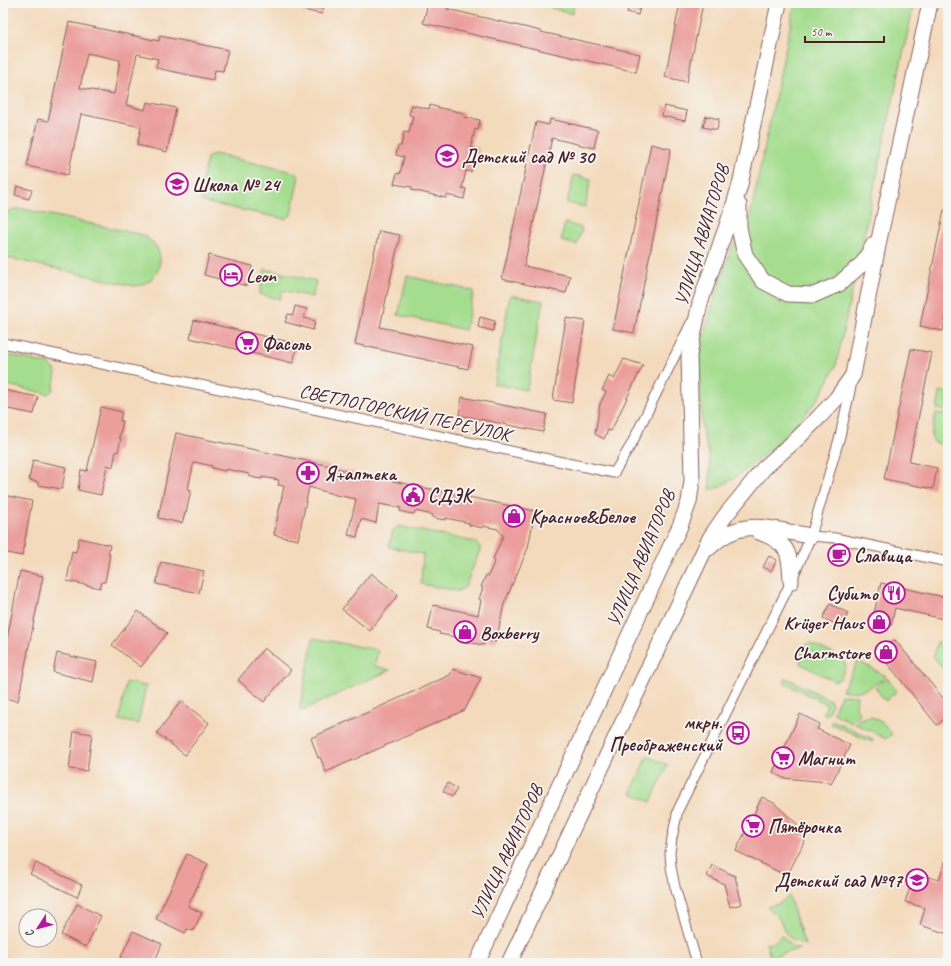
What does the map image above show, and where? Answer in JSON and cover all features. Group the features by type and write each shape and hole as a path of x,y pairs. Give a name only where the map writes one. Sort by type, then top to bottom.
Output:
{"main road":[{"name":"УЛИЦА АВИАТОРОВ","path":"477,963 680,526 689,502 692,481 689,355 700,303 740,185 779,3"},
{"path":"509,963 710,538 725,516 764,468 798,438 836,399 853,375 880,235 930,3"},
{"path":"740,185 739,228 745,255 763,281 788,294 814,296 839,284 863,263 880,235"},
{"path":"700,558 723,536 739,528 763,526 810,536"},
{"path":"749,528 774,538 782,544 787,552 790,562 791,582"}],"street":[{"name":"СВЕТЛОГОРСКИЙ ПЕРЕУЛОК","path":"3,343 614,473 631,445 700,303"},
{"path":"697,963 675,887 671,867 670,853 672,833 678,810 791,582 810,536 840,436 853,375"},
{"path":"810,536 835,538 948,562"}],"green space":[{"path":"552,3 575,3 572,14 551,8"},
{"path":"795,3 914,3 836,365 820,396 783,438 768,452 737,476 723,485 710,490 710,459 702,428 699,360 704,331 731,249 749,221"},
{"path":"215,154 297,173 299,176 291,215 285,219 203,202 199,194 207,159"},
{"path":"574,175 591,179 585,207 567,203"},
{"path":"14,209 23,209 143,235 155,245 159,252 160,259 157,272 148,282 134,286 8,258 3,255 3,214"},
{"path":"565,223 582,228 577,245 561,241"},
{"path":"265,269 316,281 312,297 282,290 280,299 259,294"},
{"path":"407,276 474,291 465,330 398,315"},
{"path":"510,295 543,301 527,390 494,384"},
{"path":"3,354 49,364 52,366 56,372 53,390 48,394 3,384"},
{"path":"940,391 948,393 948,411 937,409"},
{"path":"936,413 948,415 948,445 935,443 931,437"},
{"path":"398,526 475,542 480,547 480,550 465,587 458,591 421,584 423,554 389,547 393,531"},
{"path":"313,638 378,650 375,666 390,670 299,712"},
{"path":"937,642 948,644 948,676 933,656"},
{"path":"810,643 843,659 846,666 840,679 834,681 801,664 799,658 805,645"},
{"path":"858,661 886,676 871,687 860,691 842,690"},
{"path":"786,678 830,700 832,704 827,715 823,713 827,704 784,683"},
{"path":"887,678 897,691 885,701 875,687"},
{"path":"126,682 146,686 138,724 119,720"},
{"path":"841,695 857,696 856,707 860,714 851,722 833,713"},
{"path":"870,716 883,723 892,734 886,739 855,723 859,719"},
{"path":"832,720 873,739 872,742 831,724"},
{"path":"647,756 668,765 651,802 631,793"},
{"path":"789,896 805,945 796,941 785,933 775,913 767,907 779,904"},
{"path":"781,935 794,948 799,949 770,957 766,943 775,942"}],"building":[{"path":"290,3 324,3 322,14 289,7"},
{"path":"428,3 449,3 447,9 640,54 636,72 423,23"},
{"path":"629,3 641,3 638,15 627,12"},
{"path":"680,3 703,3 687,82 665,77"},
{"path":"69,22 159,41 160,36 228,50 223,71 215,70 213,80 156,68 158,59 137,54 126,105 145,110 147,102 176,108 167,152 137,145 141,127 81,114 68,175 27,166 38,119 48,121","holes":["87,53 120,60 114,94 80,88"]},
{"path":"412,105 429,109 430,105 464,113 464,117 480,120 478,130 475,129 471,147 479,149 477,159 474,158 471,172 466,171 462,188 466,189 464,199 447,195 446,198 412,190 412,187 394,184 397,173 400,174 404,157 396,155 398,146 401,146 404,132 409,133 413,116 409,115"},
{"path":"664,106 687,111 685,121 662,116"},
{"path":"706,116 719,119 717,130 703,127"},
{"path":"550,119 598,130 594,148 552,138 524,266 570,276 566,293 502,279 536,122 549,125"},
{"path":"651,144 671,149 634,333 613,329"},
{"path":"17,186 32,190 29,199 15,195"},
{"path":"944,210 948,211 948,304 943,331 920,326"},
{"path":"379,231 400,235 380,327 473,347 468,369 355,344"},
{"path":"209,255 252,266 247,286 204,275"},
{"path":"295,306 307,309 304,318 315,321 313,330 285,322 288,314 293,315"},
{"path":"480,317 495,321 493,331 478,327"},
{"path":"566,318 585,321 572,403 553,400"},
{"path":"194,320 298,344 293,363 190,338"},
{"path":"911,349 932,353 909,462 937,468 933,489 884,479"},
{"path":"624,359 643,365 611,431 608,430 604,439 595,434 600,404 606,392 602,390 609,376 614,379"},
{"path":"3,390 38,397 34,414 3,408"},
{"path":"462,397 547,414 543,432 459,415"},
{"path":"101,407 122,412 120,421 123,421 119,438 121,438 118,452 116,451 113,467 107,465 101,495 78,490 81,470 87,471"},
{"path":"176,433 535,511 528,548 504,604 496,642 485,640 484,645 466,642 467,639 439,634 440,632 428,629 433,605 478,615 481,600 479,599 483,588 481,587 495,560 493,559 503,536 498,529 483,526 483,528 446,518 446,520 439,519 432,517 433,515 415,511 414,514 407,513 400,511 401,508 379,504 376,523 361,519 357,537 348,535 356,499 309,487 298,540 283,537 274,535 284,486 278,485 279,480 262,477 262,479 255,478 249,476 249,474 226,469 225,471 194,462 188,489 191,490 186,513 182,523 158,518"},
{"path":"33,460 66,467 62,489 38,485 38,482 29,480"},
{"path":"3,495 32,501 22,556 3,552"},
{"path":"79,538 110,545 108,554 110,554 105,582 102,582 100,588 67,581 72,551 76,552"},
{"path":"769,556 777,560 771,571 763,567"},
{"path":"161,562 204,571 199,593 156,584"},
{"path":"20,571 43,576 18,701 3,698 3,660"},
{"path":"371,573 398,595 370,631 342,609"},
{"path":"881,583 948,598 948,620 895,608 891,626 872,622"},
{"path":"830,604 848,613 842,627 823,618"},
{"path":"138,611 167,633 141,667 112,645"},
{"path":"895,640 948,704 948,716 937,725 879,653"},
{"path":"264,648 291,670 264,702 238,680"},
{"path":"57,653 97,662 93,682 53,672"},
{"path":"453,669 481,678 465,710 326,772 320,757 318,758 311,738 450,675"},
{"path":"181,701 209,723 185,755 157,733"},
{"path":"800,714 820,724 817,729 850,745 831,784 827,782 783,778 773,772"},
{"path":"74,731 92,734 87,771 69,769"},
{"path":"448,783 457,789 452,797 443,791"},
{"path":"762,797 774,803 797,824 793,832 806,838 787,876 736,851"},
{"path":"187,854 208,864 188,906 202,913 193,931 187,929 185,933 156,919"},
{"path":"946,858 948,858 948,934 920,925 925,908 905,902 914,876 918,878 919,874 939,880"},
{"path":"36,863 82,885 77,897 30,874"},
{"path":"712,865 735,876 742,904 730,907 724,884 707,876"},
{"path":"77,904 101,916 86,947 61,935"},
{"path":"133,931 162,944 154,963 118,963"}],"place":[{"name":"Детский сад № 30","path":"447,156"},
{"name":"Школа № 24","path":"177,184"},
{"name":"Leon","path":"231,275"},
{"name":"Фасоль","path":"247,343"},
{"name":"Я+аптека","path":"308,473"},
{"name":"СДЭК","path":"413,495"},
{"name":"Красное&Белое","path":"514,516"},
{"name":"Славица","path":"839,555"},
{"name":"Субито","path":"894,593"},
{"name":"Krüger Haus","path":"879,622"},
{"name":"Boxberry","path":"465,632"},
{"name":"Charmstore","path":"886,652"},
{"name":"мкрн. Преображенский","path":"738,733"},
{"name":"Магнит","path":"783,758"},
{"name":"Пятёрочка","path":"753,826"},
{"name":"Детский сад №97","path":"917,880"}]}
